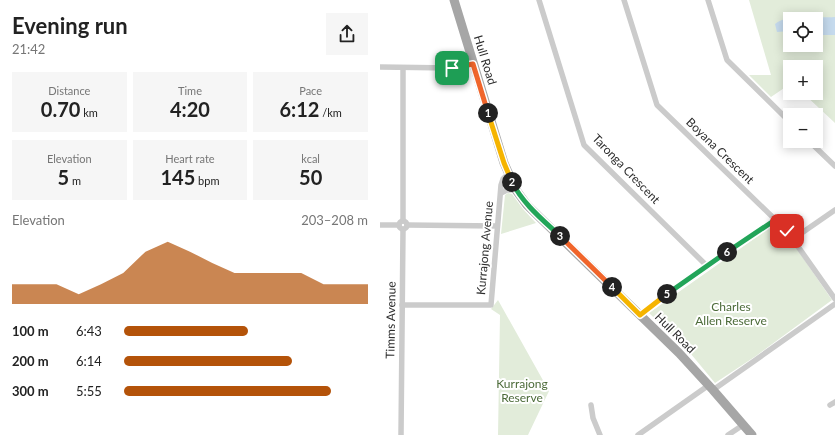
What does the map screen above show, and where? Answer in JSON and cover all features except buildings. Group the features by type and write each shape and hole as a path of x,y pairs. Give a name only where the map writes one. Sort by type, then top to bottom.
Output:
{"main road":[{"name":"Hull Road","path":"454,0 508,174 516,190 527,205 640,315 711,388 752,435"}],"street":[{"name":"Taronga Crescent","path":"539,0 584,145 707,266"},
{"name":"Boyana Crescent","path":"624,0 657,105 793,239 835,299"},
{"path":"708,0 727,60 783,115"},
{"path":"380,67 452,68 473,64"},
{"name":"Timms Avenue","path":"401,435 403,68"},
{"path":"816,148 835,166"},
{"name":"Kurrajong Avenue","path":"402,305 491,305 501,185 503,179 508,174"},
{"name":"Kurrajong Avenue","path":"501,193 507,190 516,190"},
{"path":"793,239 835,210"},
{"path":"640,315 707,266 775,220"},
{"path":"380,225 498,226"},
{"path":"638,435 711,388 835,304"},
{"path":"592,405 593,418 600,435"},
{"path":"728,435 743,425"}],"green space":[{"path":"749,0 835,0 835,123 823,112 823,108 819,108 810,100 823,100 823,60 783,60 783,89 771,97 749,75 771,75"},
{"path":"508,193 512,194 536,223 501,234 505,195"},
{"name":"Charles Allen Reserve","path":"775,224 792,242 832,300 756,356 715,383 691,354 649,313"},
{"name":"Kurrajong Reserve","path":"498,300 549,391 528,435 498,435 500,315 491,309"}],"water":[{"path":"823,17 835,17 835,35 823,35"},
{"path":"783,20 783,32 777,32 775,24"}],"route":[{"path":"452,68 473,64 508,174 516,190 527,205 640,315 674,289 775,220 787,231"}]}
